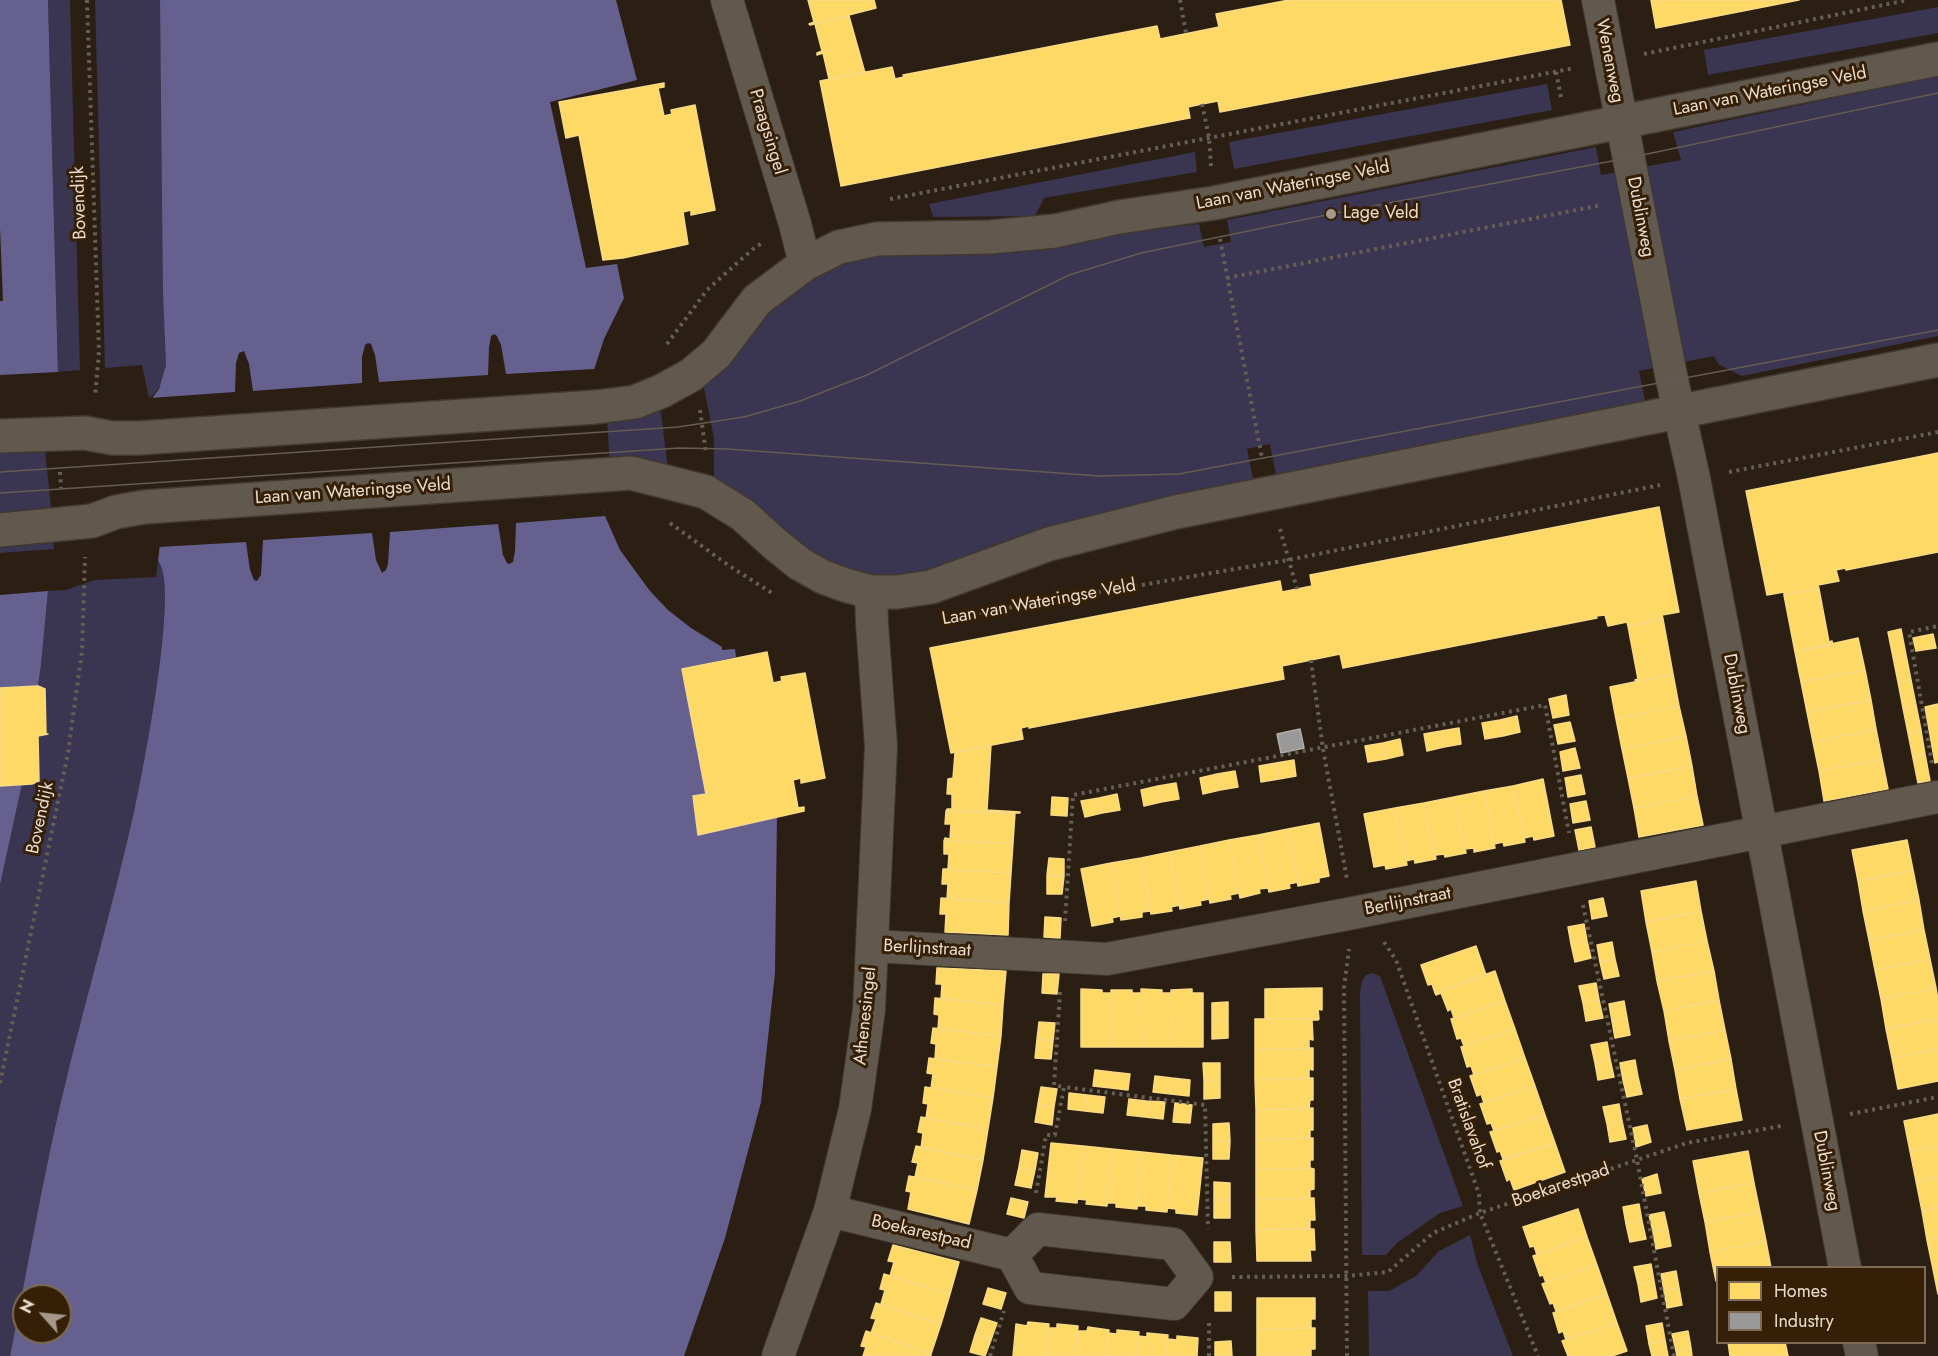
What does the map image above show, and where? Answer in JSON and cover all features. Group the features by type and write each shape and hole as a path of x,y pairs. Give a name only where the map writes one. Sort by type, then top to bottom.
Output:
{"street":[{"name":"Praagsingel","path":"728,0 805,264"},
{"name":"Wenenweg","path":"1598,0 1621,122"},
{"name":"Laan van Wateringse Veld","path":"0,436 85,433 112,438 139,438 596,407 635,402 662,391 691,375 716,354 757,300 805,264 839,247 877,239 990,237 1054,231 1119,217 1214,203 1938,59"},
{"name":"Dublinweg","path":"1621,122 1672,381 1694,478 1845,1266"},
{"name":"Laan van Wateringse Veld","path":"0,530 92,521 116,512 144,507 631,473 706,492 744,515 800,564 823,577 872,592 897,592 931,587 1049,544 1176,512 1938,360"},
{"name":"Athenesingel","path":"778,1356 830,1211 855,1108 870,1010 881,746 872,624 872,592"},
{"name":"Berlijnstraat","path":"873,946 1107,959 1763,832 1936,785"},
{"name":"Boekarestpad","path":"830,1211 1019,1247"},
{"path":"1038,1229 1173,1245 1203,1277 1174,1304 1030,1288 1019,1247 1038,1229"}],"path":[{"name":"Bovendijk","path":"87,0 99,352 95,404"},
{"path":"1180,0 1186,33"},
{"path":"883,201 1609,61 1908,0"},
{"path":"1202,104 1209,137 1214,203 1227,278 1270,493 1297,589"},
{"path":"1227,278 1608,204"},
{"path":"660,350 668,343 707,290 753,249 795,224"},
{"path":"668,343 691,375 703,423 706,448 706,492 689,536"},
{"name":"Laan van Wateringse Veld","path":"971,614 1288,560 1694,478 1938,432"},
{"path":"57,433 64,523"},
{"path":"664,518 759,586 783,599"},
{"name":"Bovendijk","path":"0,1083 68,753 82,651 86,556"},
{"path":"1936,785 1909,632 1938,626"},
{"path":"1311,660 1323,749 1353,913 1344,988 1347,1356"},
{"name":"Bratislavahof","path":"1353,913 1378,933 1396,960 1479,1194 1480,1213 1538,1356"},
{"path":"1019,1247 1046,1135 1055,1135 1064,1087 1205,1105 1208,1231"},
{"name":"Boekarestpad","path":"1203,1277 1346,1276 1388,1272 1433,1233 1480,1213 1687,1143 1938,1097"},
{"path":"1203,1277 1209,1356"}],"shaded area":[{"path":"0,0 48,0 58,372 0,375 0,301 3,301 0,228"},
{"path":"48,0 70,0 80,370 58,372"},
{"path":"95,0 160,0 166,365 159,388 149,398 142,365 105,368"},
{"path":"160,0 616,0 637,80 550,102 586,268 617,264 624,298 604,339 592,376 605,516 620,550 650,591 668,610 691,628 722,647 722,650 735,649 736,657 682,669 706,794 693,796 698,835 777,816 775,973 761,1102 725,1238 684,1356 10,1356 12,1344 72,1344 72,1284 24,1284 60,1103 135,807 158,679 165,604 164,577 158,561 160,544 153,397 159,389 166,365"},
{"path":"1938,7 1938,33 1708,75 1704,50"},
{"path":"1938,76 1938,336 1742,376 1718,364 1714,356 1639,371 1645,401 1276,475 1270,444 1247,449 1255,488 951,567 905,575 865,574 824,559 767,522 714,481 714,438 703,383 733,359 785,294 809,276 850,258 1023,245 1199,224 1204,247 1231,242 1227,220 1596,147 1601,175 1681,160 1673,132"},
{"path":"1547,84 1552,110 1234,169 1229,142"},
{"path":"1195,152 1197,172 1044,198 1035,216 933,217 929,204"},
{"path":"660,407 668,468 610,466 607,418"},
{"path":"44,441 52,517 0,521 0,444"},
{"path":"53,538 54,549 0,553 0,542"},
{"path":"158,561 164,577 165,604 158,679 139,787 115,892 60,1103 24,1284 12,1284 12,1344 10,1356 0,1356 0,885 27,761 41,665 48,591 66,590 94,580 156,577"},
{"path":"48,591 41,665 27,761 0,885 0,595"},
{"path":"1372,973 1380,976 1463,1206 1440,1213 1397,1243 1386,1255 1362,1255 1360,993 1362,981 1366,975"},
{"path":"1470,1235 1478,1266 1513,1356 1369,1356 1368,1291 1389,1291 1416,1276 1439,1251"}],"pier":[{"path":"494,334 501,345 506,374 594,369 605,516 516,523 515,551 513,562 509,564 503,555 498,524 390,532 388,564 382,573 376,560 372,533 263,540 261,575 257,581 254,580 250,570 246,542 159,547 157,545 150,398 235,392 236,363 239,353 244,351 249,364 253,391 362,383 362,357 365,345 368,343 371,344 375,355 379,382 488,375 489,348 491,336"}],"building: Homes":[{"path":"808,0 874,0 876,8 810,25 814,22"},
{"path":"1289,0 1561,0 1570,45 1220,112 1218,101 1202,104 1188,107 1190,118 841,186 820,81 892,67 895,79 904,77 903,75 1157,26 1160,39 1219,27 1216,14"},
{"path":"1651,0 1799,0 1656,28"},
{"path":"849,16 865,73 829,79 823,53 817,55 822,51 815,24"},
{"path":"664,83 664,87 658,88 664,116 672,114 671,110 695,105 715,210 691,215 691,210 683,212 688,244 603,260 579,135 566,138 559,102"},
{"path":"1938,453 1938,552 1836,570 1839,581 1818,585 1819,589 1784,595 1784,592 1767,595 1746,491"},
{"path":"1659,507 1679,612 1662,615 1663,619 1628,626 1627,622 1608,626 1605,615 1596,616 1597,618 1343,668 1340,654 1282,666 1284,679 1029,728 1029,726 1021,728 1023,739 951,753 930,648 1280,581 1282,592 1312,586 1310,575"},
{"path":"1819,589 1829,642 1832,641 1833,645 1795,652 1784,595"},
{"path":"1663,619 1673,674 1636,682 1635,680 1638,679 1628,626"},
{"path":"1901,629 1906,655 1893,657 1888,632"},
{"path":"1933,634 1936,648 1916,651 1913,638"},
{"path":"1858,638 1865,670 1801,682 1795,652"},
{"path":"767,652 773,683 782,681 781,677 805,673 825,778 801,783 801,778 793,780 798,808 804,807 804,811 698,835 693,796 706,794 682,669"},
{"path":"1906,655 1911,680 1898,682 1893,657"},
{"path":"1865,670 1871,700 1807,712 1801,682"},
{"path":"1673,674 1679,706 1616,719 1610,687"},
{"path":"1911,680 1916,705 1903,708 1898,682"},
{"path":"38,686 45,689 46,734 48,734 38,736 39,781 32,784 0,786 0,688"},
{"path":"1566,695 1569,715 1553,718 1549,699"},
{"path":"1871,700 1876,729 1813,742 1807,712"},
{"path":"1938,704 1938,762 1935,763 1925,707"},
{"path":"1916,705 1921,730 1908,733 1903,708"},
{"path":"1679,706 1686,736 1622,749 1616,719"},
{"path":"1517,716 1520,732 1503,736 1500,720"},
{"path":"1500,720 1503,736 1485,739 1482,723"},
{"path":"1570,722 1575,741 1558,744 1554,725"},
{"path":"1459,728 1461,744 1444,747 1441,731"},
{"path":"1876,729 1882,759 1819,771 1813,742"},
{"path":"1921,730 1925,754 1913,758 1908,733"},
{"path":"1441,731 1444,747 1427,751 1424,734"},
{"path":"1686,736 1692,766 1628,778 1622,749"},
{"path":"1400,739 1403,755 1386,759 1383,743"},
{"path":"1383,743 1386,759 1368,762 1365,746"},
{"path":"991,745 987,810 1020,813 946,811 952,809 952,794 947,794 948,779 953,778 955,753"},
{"path":"1575,748 1580,768 1563,771 1560,752"},
{"path":"1925,754 1930,781 1918,783 1913,758"},
{"path":"1882,759 1888,789 1824,801 1819,771"},
{"path":"1294,760 1296,776 1279,779 1276,763"},
{"path":"1276,763 1279,779 1261,782 1259,766"},
{"path":"1692,766 1697,796 1634,808 1628,778"},
{"path":"1235,771 1238,787 1220,790 1217,774"},
{"path":"1217,774 1220,790 1203,794 1200,778"},
{"path":"1581,775 1585,794 1568,797 1565,778"},
{"path":"1543,779 1554,836 1534,840 1533,836 1524,838 1513,786"},
{"path":"1176,783 1179,799 1161,802 1158,786"},
{"path":"1158,786 1161,802 1144,806 1141,790"},
{"path":"1513,786 1525,842 1504,846 1503,842 1494,844 1484,791"},
{"path":"1484,791 1495,848 1474,852 1474,848 1465,849 1454,797"},
{"path":"1117,794 1120,810 1102,813 1099,798"},
{"path":"1697,796 1703,825 1639,837 1634,808"},
{"path":"1052,797 1068,798 1067,816 1051,815"},
{"path":"1454,797 1466,853 1445,857 1444,854 1436,855 1424,803"},
{"path":"1099,798 1102,813 1085,817 1081,801"},
{"path":"1586,801 1590,820 1573,823 1570,804"},
{"path":"1424,803 1436,859 1415,863 1414,859 1406,861 1395,808"},
{"path":"1395,808 1407,865 1386,869 1385,865 1374,867 1364,814"},
{"path":"946,811 1015,813 1013,843 944,841 945,838 950,839 951,824 945,824"},
{"path":"1319,823 1329,876 1319,878 1319,882 1298,886 1288,829"},
{"path":"1591,827 1595,847 1579,850 1575,830"},
{"path":"1288,829 1298,882 1289,884 1290,888 1269,892 1258,835"},
{"path":"1258,835 1268,888 1259,889 1260,893 1240,898 1229,840"},
{"path":"1229,840 1239,893 1230,895 1231,899 1210,903 1200,846"},
{"path":"1907,840 1913,870 1858,881 1852,850"},
{"path":"944,841 1013,843 1011,873 943,869 948,869 949,854 944,854"},
{"path":"1200,846 1209,899 1200,901 1201,905 1180,909 1170,852"},
{"path":"1170,852 1180,905 1171,907 1172,911 1151,914 1141,858"},
{"path":"1049,858 1064,859 1064,876 1047,875"},
{"path":"1141,858 1150,911 1142,912 1142,917 1121,920 1111,863"},
{"path":"1111,863 1120,916 1112,918 1113,922 1092,926 1081,869"},
{"path":"943,869 1011,873 1009,903 947,899 948,884 942,884"},
{"path":"1913,870 1919,900 1863,911 1858,881"},
{"path":"1047,875 1064,876 1062,894 1047,894"},
{"path":"1696,881 1701,911 1646,922 1641,891"},
{"path":"941,898 1009,903 1008,935 945,932 946,914 940,914"},
{"path":"1603,898 1607,916 1592,919 1589,901"},
{"path":"1919,900 1924,930 1869,940 1863,911"},
{"path":"1701,911 1707,941 1652,952 1646,922"},
{"path":"1045,917 1061,918 1060,938 1044,937"},
{"path":"1584,924 1587,941 1571,944 1568,927"},
{"path":"1924,930 1930,959 1875,970 1869,940"},
{"path":"1587,941 1591,958 1575,962 1571,944"},
{"path":"1707,941 1714,971 1657,981 1652,952"},
{"path":"1612,942 1615,959 1600,962 1597,945"},
{"path":"1476,946 1486,975 1435,993 1432,984 1428,985 1421,965"},
{"path":"1615,959 1619,976 1604,979 1600,962"},
{"path":"1930,959 1936,988 1881,999 1875,970"},
{"path":"937,968 1006,971 1003,1005 941,999 942,984 936,984"},
{"path":"1495,971 1505,1001 1454,1018 1451,1009 1448,1011 1441,993 1436,995 1435,993"},
{"path":"1714,971 1719,1000 1664,1011 1657,981"},
{"path":"1043,974 1059,974 1057,994 1042,993"},
{"path":"1596,983 1599,1000 1583,1003 1579,986"},
{"path":"1322,988 1322,1010 1318,1009 1319,1019 1265,1019 1265,989"},
{"path":"1936,988 1938,1019 1886,1029 1881,999"},
{"path":"1081,989 1111,993 1112,1047 1081,1047"},
{"path":"1141,989 1171,993 1172,1047 1142,1047"},
{"path":"1192,989 1192,993 1203,993 1203,1047 1172,1047 1171,990"},
{"path":"1111,990 1132,990 1132,993 1141,993 1142,1047 1112,1047"},
{"path":"935,998 1003,1005 1001,1036 938,1029 939,1015 934,1014"},
{"path":"1599,1000 1603,1018 1586,1021 1583,1003"},
{"path":"1719,1000 1725,1030 1669,1041 1664,1011"},
{"path":"1505,1001 1515,1029 1464,1046 1461,1038 1457,1039 1451,1019"},
{"path":"1624,1001 1627,1018 1612,1021 1609,1004"},
{"path":"1228,1002 1228,1021 1212,1021 1212,1003"},
{"path":"1627,1018 1630,1035 1615,1038 1612,1021"},
{"path":"1255,1019 1319,1019 1312,1020 1313,1040 1309,1039 1309,1049 1255,1050"},
{"path":"1938,1019 1938,1049 1892,1058 1886,1029"},
{"path":"1212,1021 1228,1021 1228,1038 1212,1039"},
{"path":"1039,1022 1055,1023 1053,1041 1037,1039"},
{"path":"933,1028 1001,1036 997,1067 935,1059 936,1044 931,1043"},
{"path":"1515,1029 1525,1058 1474,1075 1471,1066 1467,1067 1461,1047"},
{"path":"1725,1030 1731,1059 1675,1070 1669,1041"},
{"path":"1037,1039 1053,1041 1051,1059 1035,1058"},
{"path":"1607,1042 1610,1059 1595,1063 1591,1045"},
{"path":"1313,1048 1313,1070 1309,1069 1309,1079 1255,1080 1255,1050"},
{"path":"1938,1049 1938,1081 1898,1089 1892,1058"},
{"path":"929,1058 997,1067 993,1098 931,1088 933,1074 927,1073"},
{"path":"1525,1058 1535,1086 1484,1103 1481,1094 1477,1096 1470,1076"},
{"path":"1610,1059 1614,1077 1598,1080 1595,1063"},
{"path":"1731,1059 1736,1089 1680,1099 1675,1070"},
{"path":"1635,1060 1638,1077 1623,1080 1620,1063"},
{"path":"1203,1063 1220,1063 1220,1080 1204,1080"},
{"path":"1095,1070 1112,1072 1111,1088 1093,1086"},
{"path":"1112,1072 1130,1074 1128,1090 1111,1088"},
{"path":"1155,1076 1172,1078 1171,1094 1153,1092"},
{"path":"1638,1077 1642,1094 1627,1097 1623,1080"},
{"path":"1172,1078 1190,1080 1189,1096 1171,1094"},
{"path":"1313,1078 1313,1100 1310,1100 1309,1109 1256,1110 1255,1080"},
{"path":"1204,1080 1220,1080 1220,1098 1204,1099"},
{"path":"1535,1086 1545,1115 1494,1131 1491,1123 1487,1124 1480,1104"},
{"path":"925,1087 993,1098 988,1129 926,1118 928,1104 923,1103"},
{"path":"1041,1087 1057,1089 1054,1107 1038,1104"},
{"path":"1736,1089 1742,1120 1687,1130 1680,1099"},
{"path":"1069,1093 1087,1095 1085,1111 1068,1109"},
{"path":"1087,1095 1105,1097 1103,1113 1085,1111"},
{"path":"1129,1099 1146,1101 1145,1117 1127,1115"},
{"path":"1146,1101 1165,1102 1163,1119 1145,1117"},
{"path":"1175,1103 1192,1105 1190,1123 1173,1122"},
{"path":"1038,1104 1054,1107 1052,1125 1035,1122"},
{"path":"1619,1104 1622,1121 1607,1124 1603,1107"},
{"path":"1313,1108 1313,1130 1310,1130 1310,1138 1256,1140 1256,1110"},
{"path":"1938,1114 1938,1146 1910,1151 1904,1121"},
{"path":"1545,1115 1555,1143 1503,1159 1500,1151 1497,1152 1490,1132"},
{"path":"921,1117 988,1129 983,1160 921,1148 923,1133 918,1132"},
{"path":"1622,1121 1626,1139 1610,1142 1607,1124"},
{"path":"1229,1123 1230,1141 1213,1141 1213,1124"},
{"path":"1647,1125 1651,1142 1636,1147 1633,1128"},
{"path":"1313,1138 1313,1160 1310,1160 1310,1168 1256,1170 1256,1140"},
{"path":"1213,1141 1230,1141 1229,1159 1213,1159"},
{"path":"1051,1143 1083,1146 1077,1203 1056,1201 1057,1197 1045,1197"},
{"path":"1555,1143 1565,1172 1514,1190 1510,1179 1507,1181 1500,1161"},
{"path":"916,1146 983,1160 977,1190 915,1177 918,1163 912,1162"},
{"path":"1083,1146 1112,1149 1107,1206 1086,1204 1087,1200 1078,1199"},
{"path":"1938,1146 1938,1177 1916,1181 1910,1151"},
{"path":"1112,1149 1142,1152 1137,1209 1116,1207 1116,1203 1108,1203"},
{"path":"1022,1150 1038,1153 1035,1170 1019,1167"},
{"path":"1748,1151 1754,1183 1699,1193 1693,1161"},
{"path":"1142,1152 1171,1155 1167,1212 1146,1210 1146,1206 1138,1206"},
{"path":"1171,1155 1203,1158 1197,1215 1176,1213 1176,1209 1167,1208"},
{"path":"1019,1167 1035,1170 1031,1188 1015,1185"},
{"path":"1314,1169 1314,1189 1310,1190 1310,1198 1256,1200 1256,1170"},
{"path":"1657,1174 1661,1193 1646,1196 1642,1179"},
{"path":"909,1176 977,1190 969,1224 908,1209 911,1192 906,1191"},
{"path":"1938,1177 1938,1207 1922,1211 1916,1181"},
{"path":"1214,1182 1230,1183 1230,1200 1214,1200"},
{"path":"1754,1183 1760,1212 1705,1222 1699,1193"},
{"path":"1011,1198 1028,1202 1024,1218 1007,1214"},
{"path":"1314,1198 1315,1220 1310,1220 1310,1228 1256,1230 1256,1200"},
{"path":"1214,1200 1230,1200 1230,1218 1214,1218"},
{"path":"1639,1204 1642,1221 1626,1224 1623,1207"},
{"path":"1938,1207 1938,1238 1927,1240 1922,1211"},
{"path":"1578,1209 1587,1237 1537,1255 1534,1246 1530,1247 1523,1227"},
{"path":"1664,1212 1668,1230 1653,1232 1649,1215"},
{"path":"1760,1212 1766,1241 1710,1252 1705,1222"},
{"path":"1642,1221 1646,1239 1630,1242 1626,1224"},
{"path":"1314,1229 1315,1250 1310,1250 1311,1261 1257,1261 1256,1230"},
{"path":"1668,1230 1671,1246 1656,1249 1653,1232"},
{"path":"1587,1237 1597,1265 1546,1283 1543,1275 1540,1276 1533,1256"},
{"path":"1938,1238 1938,1268 1933,1269 1927,1240"},
{"path":"1766,1241 1771,1266 1716,1266 1716,1281 1710,1252"},
{"path":"1214,1242 1230,1242 1231,1262 1214,1262"},
{"path":"893,1245 959,1262 950,1294 890,1276 894,1262 888,1261"},
{"path":"1651,1264 1654,1281 1638,1284 1634,1267"},
{"path":"1597,1265 1607,1294 1556,1311 1553,1303 1550,1304 1542,1284"},
{"path":"1938,1268 1938,1294 1933,1269"},
{"path":"1676,1271 1679,1288 1664,1291 1661,1274"},
{"path":"884,1274 950,1294 941,1324 881,1304 885,1290 880,1289"},
{"path":"1654,1281 1657,1298 1641,1302 1638,1284"},
{"path":"988,1288 1006,1293 1001,1309 983,1304"},
{"path":"1679,1288 1682,1305 1667,1308 1664,1291"},
{"path":"1215,1292 1231,1292 1231,1311 1215,1311"},
{"path":"1607,1294 1617,1323 1566,1340 1563,1331 1559,1333 1553,1313"},
{"path":"1257,1298 1315,1298 1315,1319 1311,1319 1311,1328 1257,1329"},
{"path":"876,1303 941,1324 931,1354 871,1333 876,1319 871,1318"},
{"path":"981,1318 997,1323 991,1340 975,1335"},
{"path":"1028,1322 1049,1324 1046,1356 1013,1356 1016,1324 1027,1326"},
{"path":"1617,1323 1627,1351 1612,1356 1568,1356 1562,1341"},
{"path":"1662,1323 1665,1340 1649,1344 1646,1326"},
{"path":"1057,1324 1078,1326 1076,1356 1046,1356 1048,1328 1057,1328"},
{"path":"1088,1327 1109,1330 1106,1356 1076,1356 1079,1331 1087,1331"},
{"path":"1315,1328 1315,1349 1311,1349 1311,1356 1257,1356 1257,1329"},
{"path":"1117,1330 1139,1332 1136,1356 1106,1356 1108,1333 1117,1334"},
{"path":"866,1331 931,1354 931,1356 863,1356 866,1347 861,1346"},
{"path":"1688,1331 1691,1348 1676,1351 1672,1334"},
{"path":"1147,1333 1168,1335 1166,1356 1136,1356 1138,1336 1147,1337"},
{"path":"975,1335 991,1340 985,1356 970,1352"},
{"path":"1177,1336 1198,1338 1197,1356 1166,1356 1168,1339 1177,1340"},
{"path":"1665,1340 1668,1356 1652,1356 1649,1344"},
{"path":"1231,1341 1232,1356 1215,1356 1215,1342"},
{"path":"1728,1344 1785,1344 1788,1356 1730,1356"},
{"path":"1691,1348 1692,1356 1677,1356 1676,1351"}],"building: Industry":[{"path":"1300,729 1304,748 1281,753 1277,734"}],"tram line":[{"path":"0,472 678,427 744,417 800,401 867,375 1069,275 1141,253 1331,214 1628,158 1938,93"},
{"path":"0,493 679,448 727,449 1100,476 1179,474 1938,330"}],"place":[{"name":"Lage Veld","path":"1331,214"}]}
